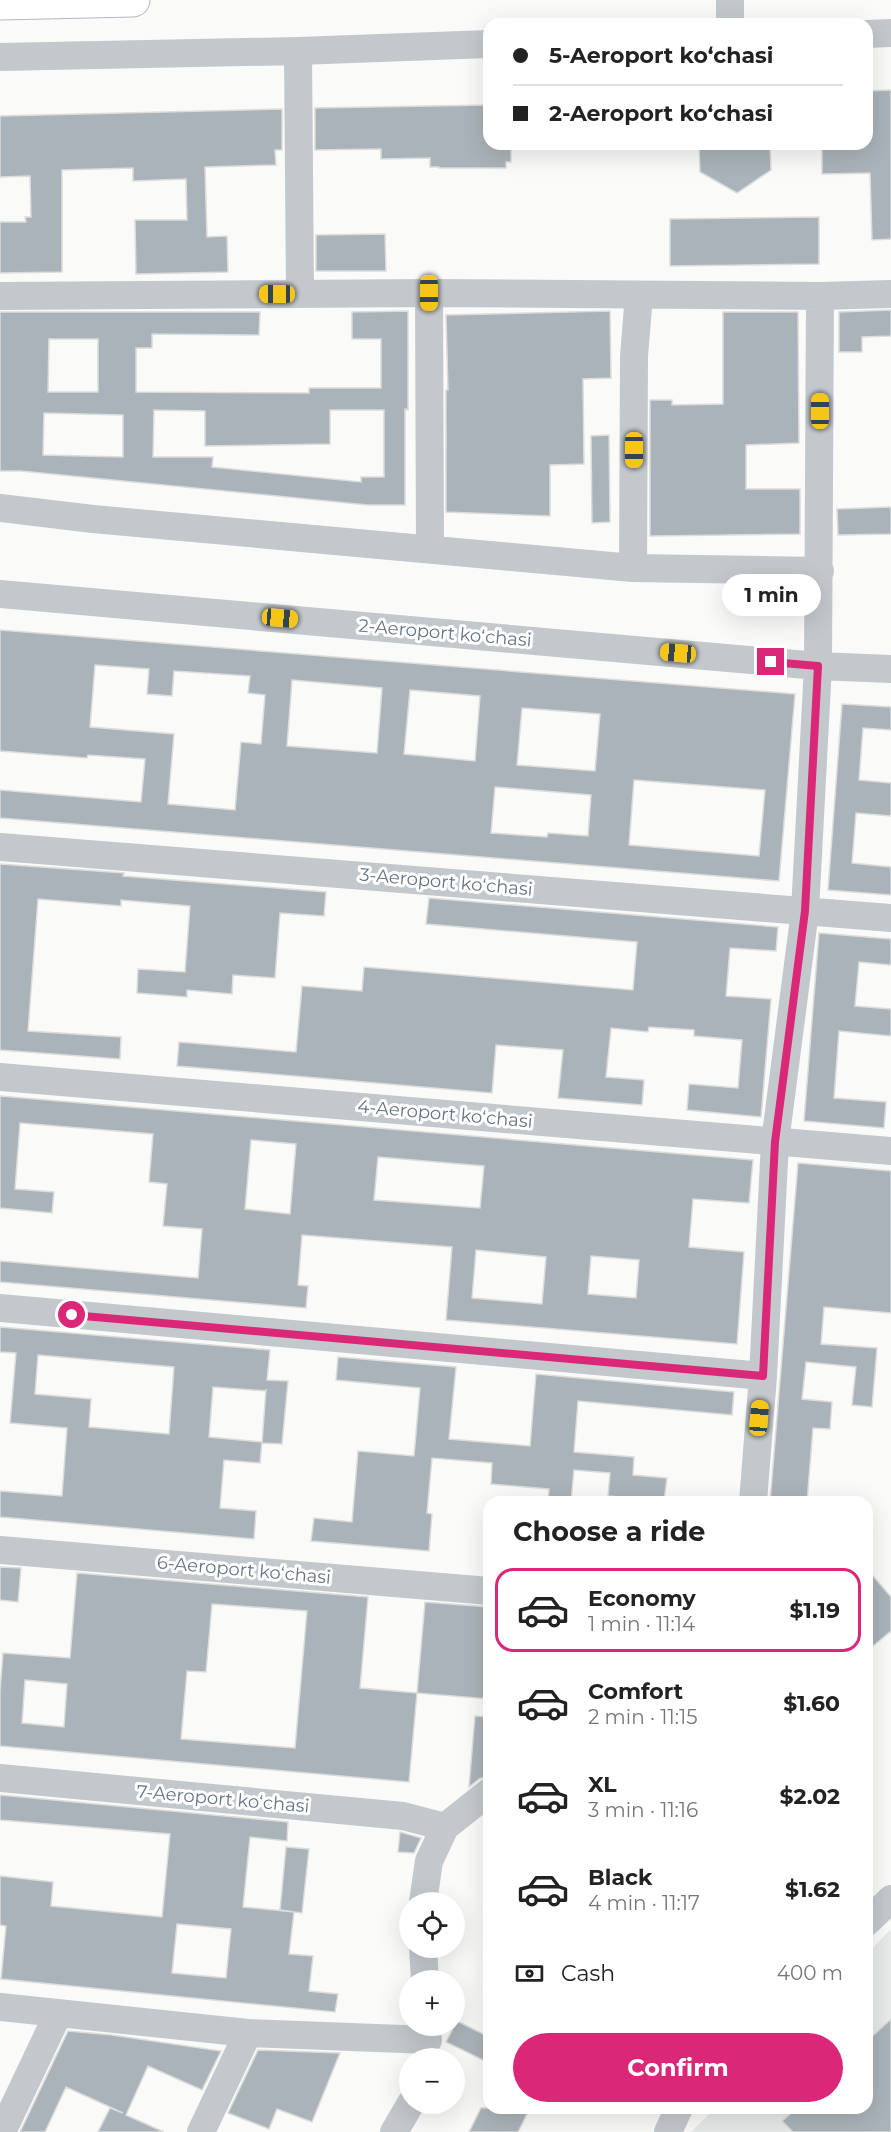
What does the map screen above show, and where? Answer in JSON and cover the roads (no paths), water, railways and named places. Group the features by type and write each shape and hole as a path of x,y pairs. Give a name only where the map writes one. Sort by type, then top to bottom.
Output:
{"highway":[{"path":"0,3 134,0"}],"street":[{"path":"730,0 730,18"},
{"path":"873,34 891,33"},
{"path":"0,57 298,51 483,44"},
{"path":"298,51 300,293"},
{"path":"0,296 300,293 820,296 891,294"},
{"path":"429,293 430,549"},
{"path":"633,568 634,356 639,295"},
{"path":"753,1496 763,1376 775,1142 805,911 818,666 820,296"},
{"path":"0,508 93,519 633,568 820,572"},
{"name":"2-Aeroport koʻchasi","path":"0,594 818,666 891,669"},
{"name":"3-Aeroport koʻchasi","path":"0,847 891,918"},
{"name":"4-Aeroport koʻchasi","path":"0,1077 891,1151"},
{"path":"0,1308 763,1376"},
{"name":"6-Aeroport koʻchasi","path":"0,1550 483,1590"},
{"name":"7-Aeroport koʻchasi","path":"0,1778 403,1816 445,1827"},
{"path":"424,1892 429,1861 445,1827 483,1797"},
{"path":"873,1916 891,1899"},
{"path":"0,2007 248,2033 426,2041"},
{"path":"2,2132 58,2014"},
{"path":"201,2132 248,2033"},
{"path":"394,2132 405,2114"},
{"path":"668,2132 676,2114"}]}
